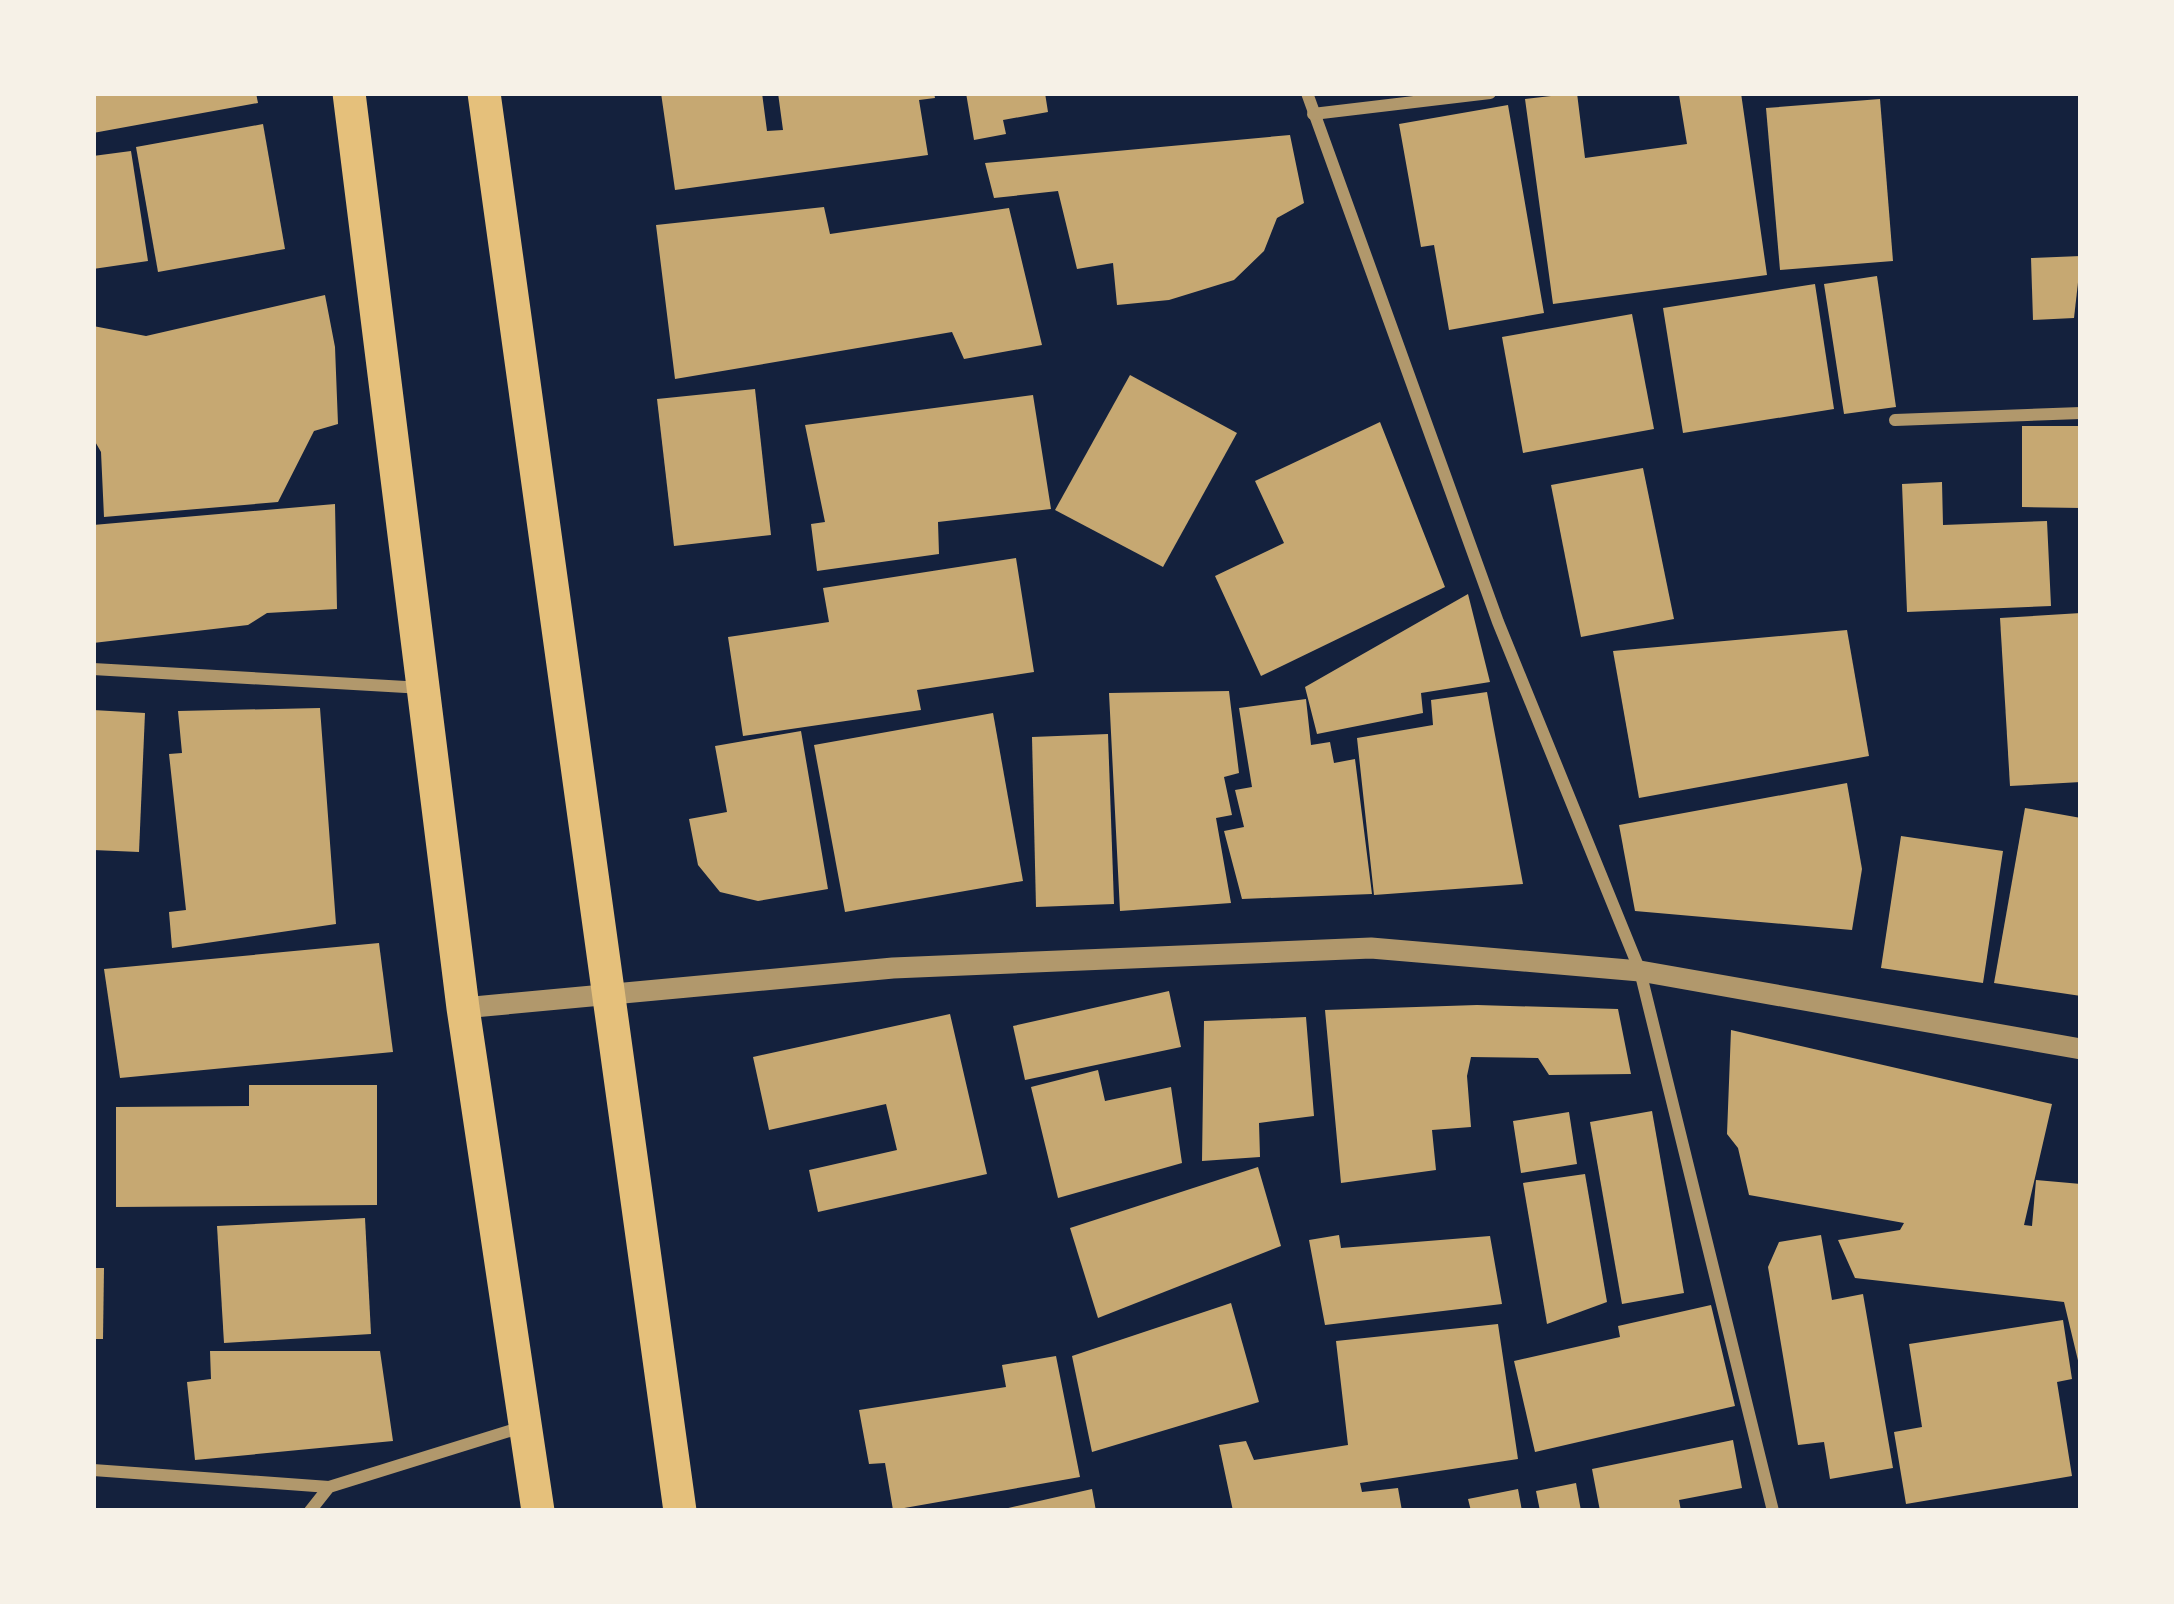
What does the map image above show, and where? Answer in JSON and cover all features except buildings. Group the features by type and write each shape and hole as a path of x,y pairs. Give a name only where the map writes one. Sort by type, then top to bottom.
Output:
{"highway":[{"path":"349,93 463,1008 538,1511"},
{"path":"484,93 680,1511"}],"street":[{"path":"1307,93 1498,622 1640,971 1773,1511"},
{"path":"1313,114 1490,93"},
{"path":"1895,420 2081,413"},
{"path":"93,668 424,688"},
{"path":"463,1008 893,968 1371,948 1640,971 2081,1049"},
{"path":"93,1470 329,1487 526,1426"},
{"path":"310,1511 329,1487"}]}
